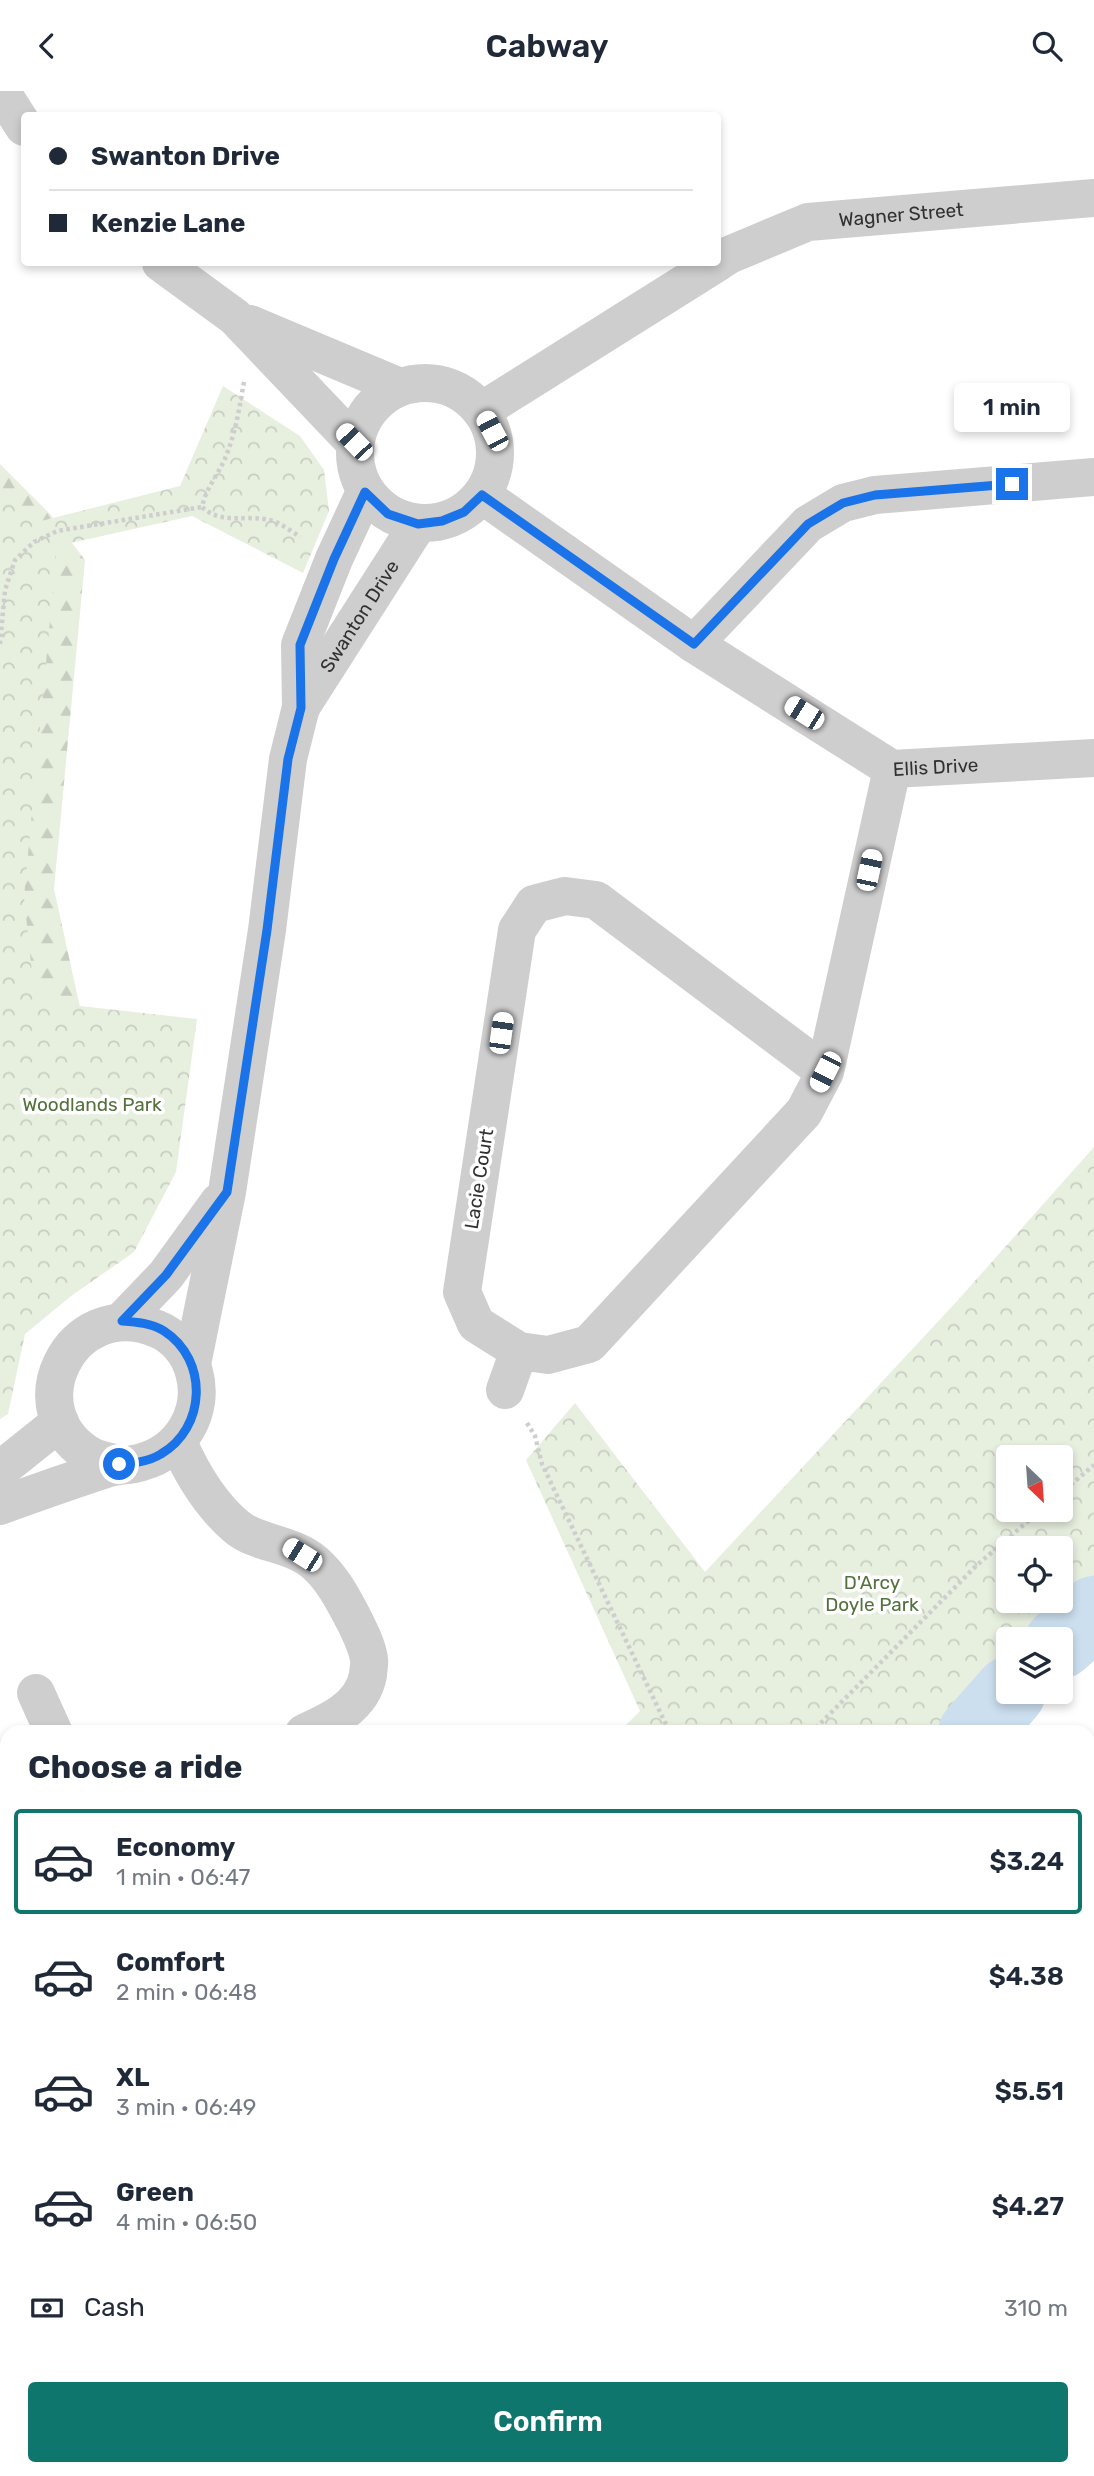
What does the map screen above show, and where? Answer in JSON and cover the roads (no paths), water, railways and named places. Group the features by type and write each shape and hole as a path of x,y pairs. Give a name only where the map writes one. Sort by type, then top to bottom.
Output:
{"street":[{"path":"1,91 21,122"},
{"name":"Wagner Street","path":"721,260 808,222 1094,198"},
{"path":"165,266 235,317 354,442"},
{"name":"Wagner Street","path":"481,411 711,266"},
{"path":"235,317 400,387"},
{"path":"427,383 453,388 469,398 481,411 492,431 495,452 492,475 482,495 464,512 442,521 418,524 388,514 365,492 355,468 354,442 362,419 370,409 378,400 400,387 427,383"},
{"path":"694,644 808,524 843,503 875,495 1094,477"},
{"name":"Swanton Drive","path":"178,1442 190,1425 197,1405 197,1384 192,1364 227,1192 267,930 288,759 301,708 300,645 365,492"},
{"name":"Ellis Drive","path":"482,495 694,644 891,769 1094,758"},
{"name":"Swanton Drive","path":"301,708 418,524"},
{"name":"Lacie Court","path":"825,1072 596,900 565,896 534,904 517,930 463,1292 476,1324 519,1351 548,1355 589,1344 804,1112 825,1072 891,769"},
{"name":"Swanton Drive","path":"60,1422 54,1400 55,1377 64,1356 79,1338 99,1326 122,1321 166,1275 227,1192"},
{"path":"122,1321 144,1323 163,1331 181,1346 192,1364"},
{"path":"505,1390 519,1351"},
{"path":"0,1470 60,1422 74,1443 95,1457 119,1464"},
{"path":"0,1506 119,1464 140,1463 160,1455 178,1442 190,1470 214,1504 240,1530 289,1547 314,1563 339,1589 370,1661 366,1686 357,1701 321,1725"},
{"path":"36,1693 50,1725"}],"waterway":[{"path":"1073,1631 1094,1612"},
{"path":"981,1725 999,1704"}],"park label":[{"name":"Woodlands Park","path":"92,1104"},
{"name":"D'Arcy Doyle Park","path":"872,1593"}]}
